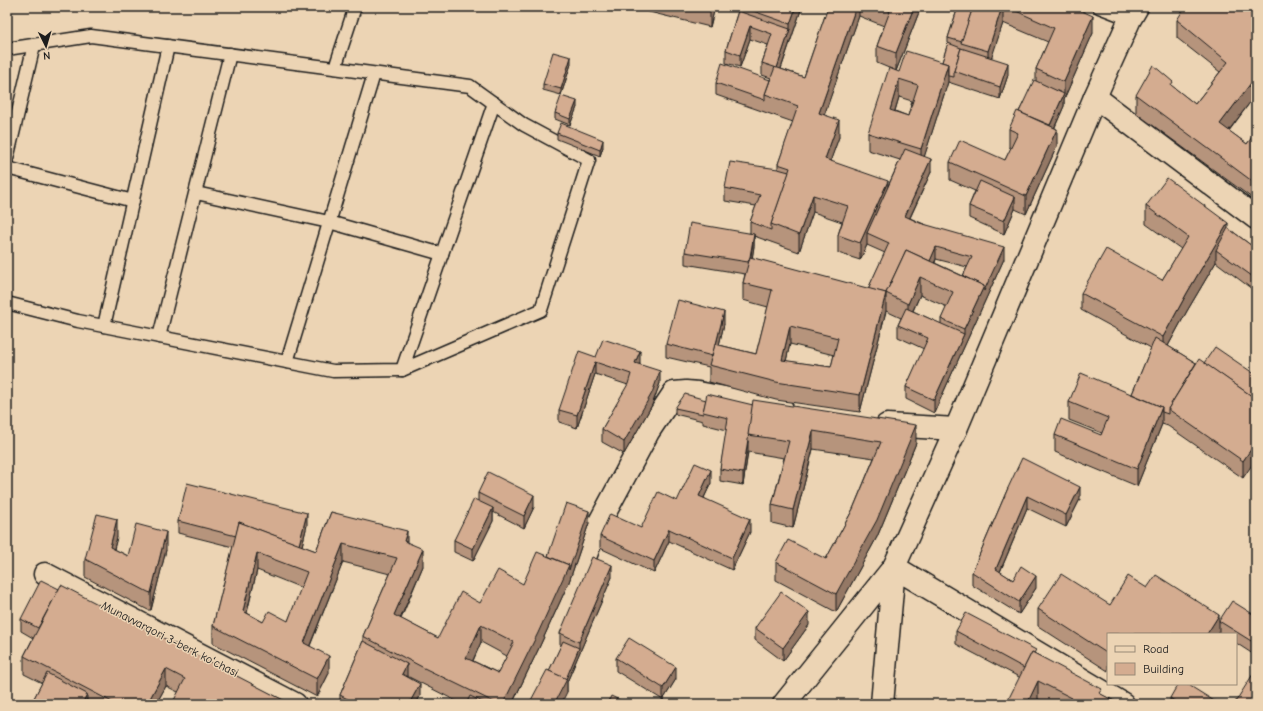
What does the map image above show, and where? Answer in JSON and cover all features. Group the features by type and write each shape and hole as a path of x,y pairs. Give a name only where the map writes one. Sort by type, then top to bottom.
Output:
{"street":[{"path":"784,704 894,567 956,429 1095,97 1133,13"},
{"path":"1095,97 1256,218"},
{"path":"525,704 557,633 594,533 648,432 674,393 698,393 802,413"},
{"path":"864,422 956,429"},
{"path":"882,704 894,567"},
{"path":"894,567 1123,704"},
{"name":"Munavvarqori 3-berk koʻchasi","path":"45,574 295,704"}],"lane":[{"path":"335,68 355,7"},
{"path":"1099,7 1133,13"},
{"path":"7,49 91,36 470,86 524,125 590,160 540,310 402,370 333,371 78,321 7,303"},
{"path":"7,159 34,46"},
{"path":"104,326 168,46"},
{"path":"159,337 230,54"},
{"path":"286,362 374,74"},
{"path":"402,370 494,103"},
{"path":"7,168 133,201"},
{"path":"196,193 329,222 442,254"}],"building":[{"path":"742,7 796,7 790,24"},
{"path":"828,7 856,7 819,113 839,120 825,159 888,181 860,243 838,235 848,206 813,195 799,235 771,224 790,168 778,164 798,106 765,94 775,67 804,77"},
{"path":"880,7 914,7 896,53 877,46 890,11"},
{"path":"958,7 973,7 962,42 948,38"},
{"path":"973,7 1002,7 988,51 961,43"},
{"path":"1007,7 1073,7 1093,16 1064,82 1036,69 1054,28"},
{"path":"1185,7 1249,7 1256,12 1256,81 1254,79 1220,124 1247,144 1256,132 1256,184 1136,95 1153,65 1173,82 1171,85 1195,104 1228,62 1177,20"},
{"path":"738,11 790,29 777,68 762,63 772,34 750,26 740,55 726,50"},
{"path":"948,43 961,48 954,71 954,77 948,76 948,64 942,62"},
{"path":"961,48 1008,63 1000,87 954,71"},
{"path":"906,51 948,64 921,149 868,133 889,68 899,72","holes":["899,79 918,85 908,116 890,110"]},
{"path":"553,52 571,57 561,89 543,84"},
{"path":"722,63 770,80 765,94 765,100 716,83"},
{"path":"1034,80 1064,94 1050,125 1019,112"},
{"path":"561,96 577,101 570,119 555,113"},
{"path":"1017,111 1057,129 1026,196 950,162 960,140 1005,160 1018,133 1009,129"},
{"path":"561,123 603,140 600,150 557,133"},
{"path":"905,149 931,159 905,216 920,223 1004,247 984,291 984,286 963,276 972,257 936,247 930,261 906,250 886,293 868,289 889,243 867,233"},
{"path":"730,162 789,172 771,224 771,230 750,222 760,195 725,188"},
{"path":"1167,178 1228,223 1163,337 1081,293 1106,249 1162,280 1188,237 1146,206"},
{"path":"980,181 1015,197 1004,221 969,206"},
{"path":"690,223 754,234 748,262 685,252"},
{"path":"1228,228 1256,249 1256,279 1216,250"},
{"path":"906,250 984,286 964,329 941,319 953,292 920,277 908,304 886,293"},
{"path":"750,257 886,293 860,395 776,382 709,365 715,344 756,354 772,290 743,283","holes":["790,326 838,338 831,367 782,360"]},
{"path":"678,300 724,312 712,356 666,344"},
{"path":"906,308 964,334 934,400 906,387 928,338 898,325"},
{"path":"1155,338 1196,363 1168,409 1168,414 1162,412 1162,407 1132,394"},
{"path":"603,339 640,351 635,363 660,371 652,393 624,442 602,429 628,384 631,374 595,362 577,415 559,410 579,351 596,357"},
{"path":"1215,347 1256,375 1256,399 1204,363"},
{"path":"1199,359 1256,399 1256,442 1243,461 1168,409"},
{"path":"1081,373 1162,407 1137,469 1055,435 1061,419 1101,435 1108,418 1069,402"},
{"path":"685,394 706,400 703,414 675,408"},
{"path":"707,394 753,405 743,473 720,469 728,418 703,412"},
{"path":"753,400 916,425 877,520 836,594 776,562 788,540 826,559 853,509 881,442 813,431 793,510 772,505 789,441 748,435"},
{"path":"1022,458 1080,487 1066,515 1027,496 996,569 1013,580 1021,566 1036,576 1019,602 972,572"},
{"path":"695,463 711,470 699,496 750,519 732,558 669,529 654,561 600,536 610,514 641,528 658,492 677,501"},
{"path":"488,472 534,495 524,516 478,493"},
{"path":"187,483 307,513 299,545 239,522 236,536 178,521"},
{"path":"474,499 493,508 473,549 454,540"},
{"path":"566,503 589,511 569,570 569,565 548,556"},
{"path":"331,512 407,531 404,541 423,549 394,615 438,638 461,592 480,603 498,570 523,584 537,552 569,565 503,704 498,704 363,636 397,558 343,544 304,643 329,656 317,679 213,626 239,522 316,551","holes":["257,553 307,572 288,621 269,611 263,622 243,611","481,625 514,642 498,673 466,658"]},
{"path":"97,514 117,519 110,547 128,556 136,524 166,532 151,593 85,559"},
{"path":"592,557 612,565 579,642 560,633"},
{"path":"1061,574 1110,605 1128,576 1147,588 1156,575 1219,615 1208,633 1107,633 1107,653 1038,609"},
{"path":"41,580 59,589 38,628 21,619"},
{"path":"61,585 291,704 172,704 185,679 166,669 147,704 116,704 24,656"},
{"path":"781,592 809,612 783,648 755,628"},
{"path":"1232,601 1256,616 1256,644 1219,621"},
{"path":"966,613 1036,650 1034,653 1032,652 1024,668 956,631"},
{"path":"629,638 676,667 663,688 616,658"},
{"path":"363,641 407,664 402,674 420,684 409,704 357,704 340,695"},
{"path":"563,641 579,648 566,679 549,671"},
{"path":"1032,652 1102,689 1099,693 1120,704 1068,704 1072,698 1038,681 1027,704 1006,704"},
{"path":"547,670 567,679 554,704 529,704"},
{"path":"1255,671 1256,704 1234,704"},
{"path":"47,673 87,694 82,704 31,704"},
{"path":"1177,685 1189,685 1219,704 1179,704 1170,698"},
{"path":"470,696 487,704 466,704"},
{"path":"611,696 628,704 607,704"},
{"path":"926,700 935,704 924,704"}]}
